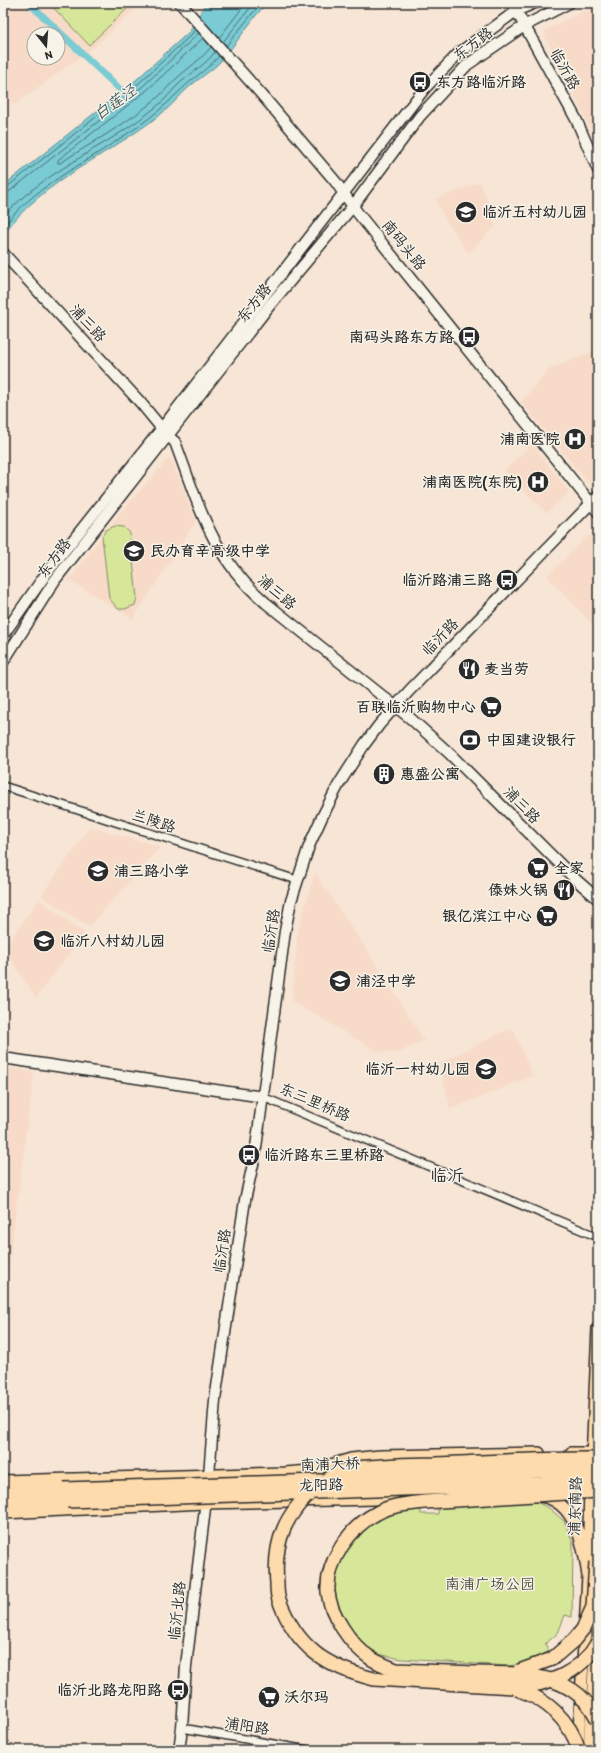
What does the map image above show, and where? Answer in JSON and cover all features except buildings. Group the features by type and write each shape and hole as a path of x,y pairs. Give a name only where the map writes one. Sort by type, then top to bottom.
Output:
{"highway":[{"path":"596,1455 558,1459 404,1465 348,1469 324,1481 297,1505 281,1535 275,1564 278,1597 296,1634 308,1648 320,1658 343,1670 374,1679 514,1687 541,1684 562,1676 588,1657 598,1642"},
{"name":"南浦大桥","path":"65,1495 320,1481 598,1471"},
{"path":"510,1674 538,1666 552,1659 574,1640 590,1616 593,1607 595,1582 598,1474"},
{"name":"南浦大桥","path":"65,1495 598,1482"},
{"path":"3,1489 65,1495"},
{"path":"598,1491 425,1502 398,1506 377,1512 352,1532 335,1559 330,1576 328,1592 332,1605 345,1632 354,1645 369,1658 382,1665 396,1670 528,1674 556,1682 583,1700 598,1720"},
{"path":"3,1502 65,1495"},
{"path":"514,1687 535,1696 550,1706 566,1724 578,1750"}],"main road":[{"name":"浦东南路","path":"578,1750 588,1576 590,1495 596,1455 598,1328"},
{"name":"龙阳路","path":"3,1482 310,1471 351,1459 380,1456 596,1455"},
{"name":"龙阳路","path":"3,1513 204,1503 530,1496 544,1497 553,1500 560,1505 575,1525 583,1546 588,1576"},
{"name":"浦东南路","path":"588,1750 595,1704 598,1608"},
{"path":"582,1685 586,1695 595,1704"},
{"name":"浦东南路","path":"580,1716 588,1750"}],"street":[{"name":"东方路","path":"3,662 54,580 425,88 459,53 514,7 535,3"},
{"name":"东方路","path":"3,635 46,574 353,206 420,116 466,65 524,26 569,3"},
{"name":"南码头路","path":"180,4 267,101 596,504"},
{"name":"临沂路","path":"514,7 576,119 598,170"},
{"name":"浦三路","path":"3,253 175,442 210,534 222,555 237,576 266,603 395,706 453,757 574,878 598,899"},
{"name":"临沂路","path":"209,1475 215,1400 244,1208 255,1155 285,931 297,880 315,831 339,784 364,745 395,706 596,504"},
{"name":"兰陵路","path":"3,786 297,880"},
{"name":"东三里桥路","path":"3,1058 263,1097 598,1237"},
{"name":"临沂北路","path":"179,1750 186,1666 204,1503 209,1475"},
{"name":"浦阳路","path":"182,1728 308,1750"},
{"path":"266,1750 267,1742"}],"shaded area":[{"path":"3,3 142,3 95,46 14,105 3,97"},
{"path":"595,6 598,8 598,130 593,134 571,88 581,79 563,47 552,50 545,37 545,30"},
{"name":"临沂五村幼儿园","path":"480,182 496,226 468,253 444,217 435,199"},
{"name":"浦南医院","path":"598,349 598,475 589,484 521,402 548,370"},
{"name":"浦南医院(东院)","path":"532,444 569,492 547,513 504,471"},
{"name":"民办育辛高级中学","path":"170,457 196,521 133,619 69,580 120,513"},
{"path":"589,536 598,537 598,630 547,576 585,538"},
{"name":"浦三路小学","path":"90,827 160,847 89,927 41,896"},
{"name":"浦泾中学","path":"315,873 374,961 424,1040 399,1053 378,1052 292,1001 298,931"},
{"name":"临沂八村幼儿园","path":"39,899 84,933 36,998 4,949"},
{"name":"临沂一村幼儿园","path":"506,1030 514,1031 533,1076 450,1109 440,1063"},
{"path":"3,1067 34,1072 8,1272 3,1271"}],"green space":[{"path":"49,3 133,3 89,45"},
{"path":"115,526 124,527 130,533 137,598 135,605 125,609 118,609 109,598 102,536 106,530"},
{"name":"南浦广场公园","path":"534,1501 549,1508 564,1521 573,1543 572,1617 565,1615 558,1633 545,1644 549,1651 528,1663 508,1666 402,1659 378,1654 356,1639 341,1616 334,1588 338,1560 361,1531 388,1509 420,1505 421,1514 438,1514 438,1505"}],"water":[{"name":"白莲泾","path":"206,3 266,3 217,65 185,90 167,109 147,125 58,182 19,215 3,235 3,186 136,80 190,31"}],"waterway":[{"name":"白莲泾","path":"29,3 128,97"}],"place":[{"name":"东方路临沂路","path":"420,82"},
{"name":"临沂五村幼儿园","path":"466,212"},
{"name":"南码头路东方路","path":"469,337"},
{"name":"浦南医院","path":"575,439"},
{"name":"浦南医院(东院)","path":"538,482"},
{"name":"民办育辛高级中学","path":"134,551"},
{"name":"临沂路浦三路","path":"507,580"},
{"name":"麦当劳","path":"469,669"},
{"name":"百联临沂购物中心","path":"491,707"},
{"name":"中国建设银行","path":"470,740"},
{"name":"惠盛公寓","path":"384,774"},
{"name":"全家","path":"538,868"},
{"name":"浦三路小学","path":"98,871"},
{"name":"傣妹火锅","path":"564,890"},
{"name":"银亿滨江中心","path":"547,916"},
{"name":"临沂八村幼儿园","path":"44,941"},
{"name":"浦泾中学","path":"340,981"},
{"name":"临沂一村幼儿园","path":"486,1069"},
{"name":"临沂路东三里桥路","path":"249,1155"},
{"name":"临沂北路龙阳路","path":"178,1690"},
{"name":"沃尔玛","path":"269,1697"}],"district":[{"name":"临沂","path":"447,1175"}]}
